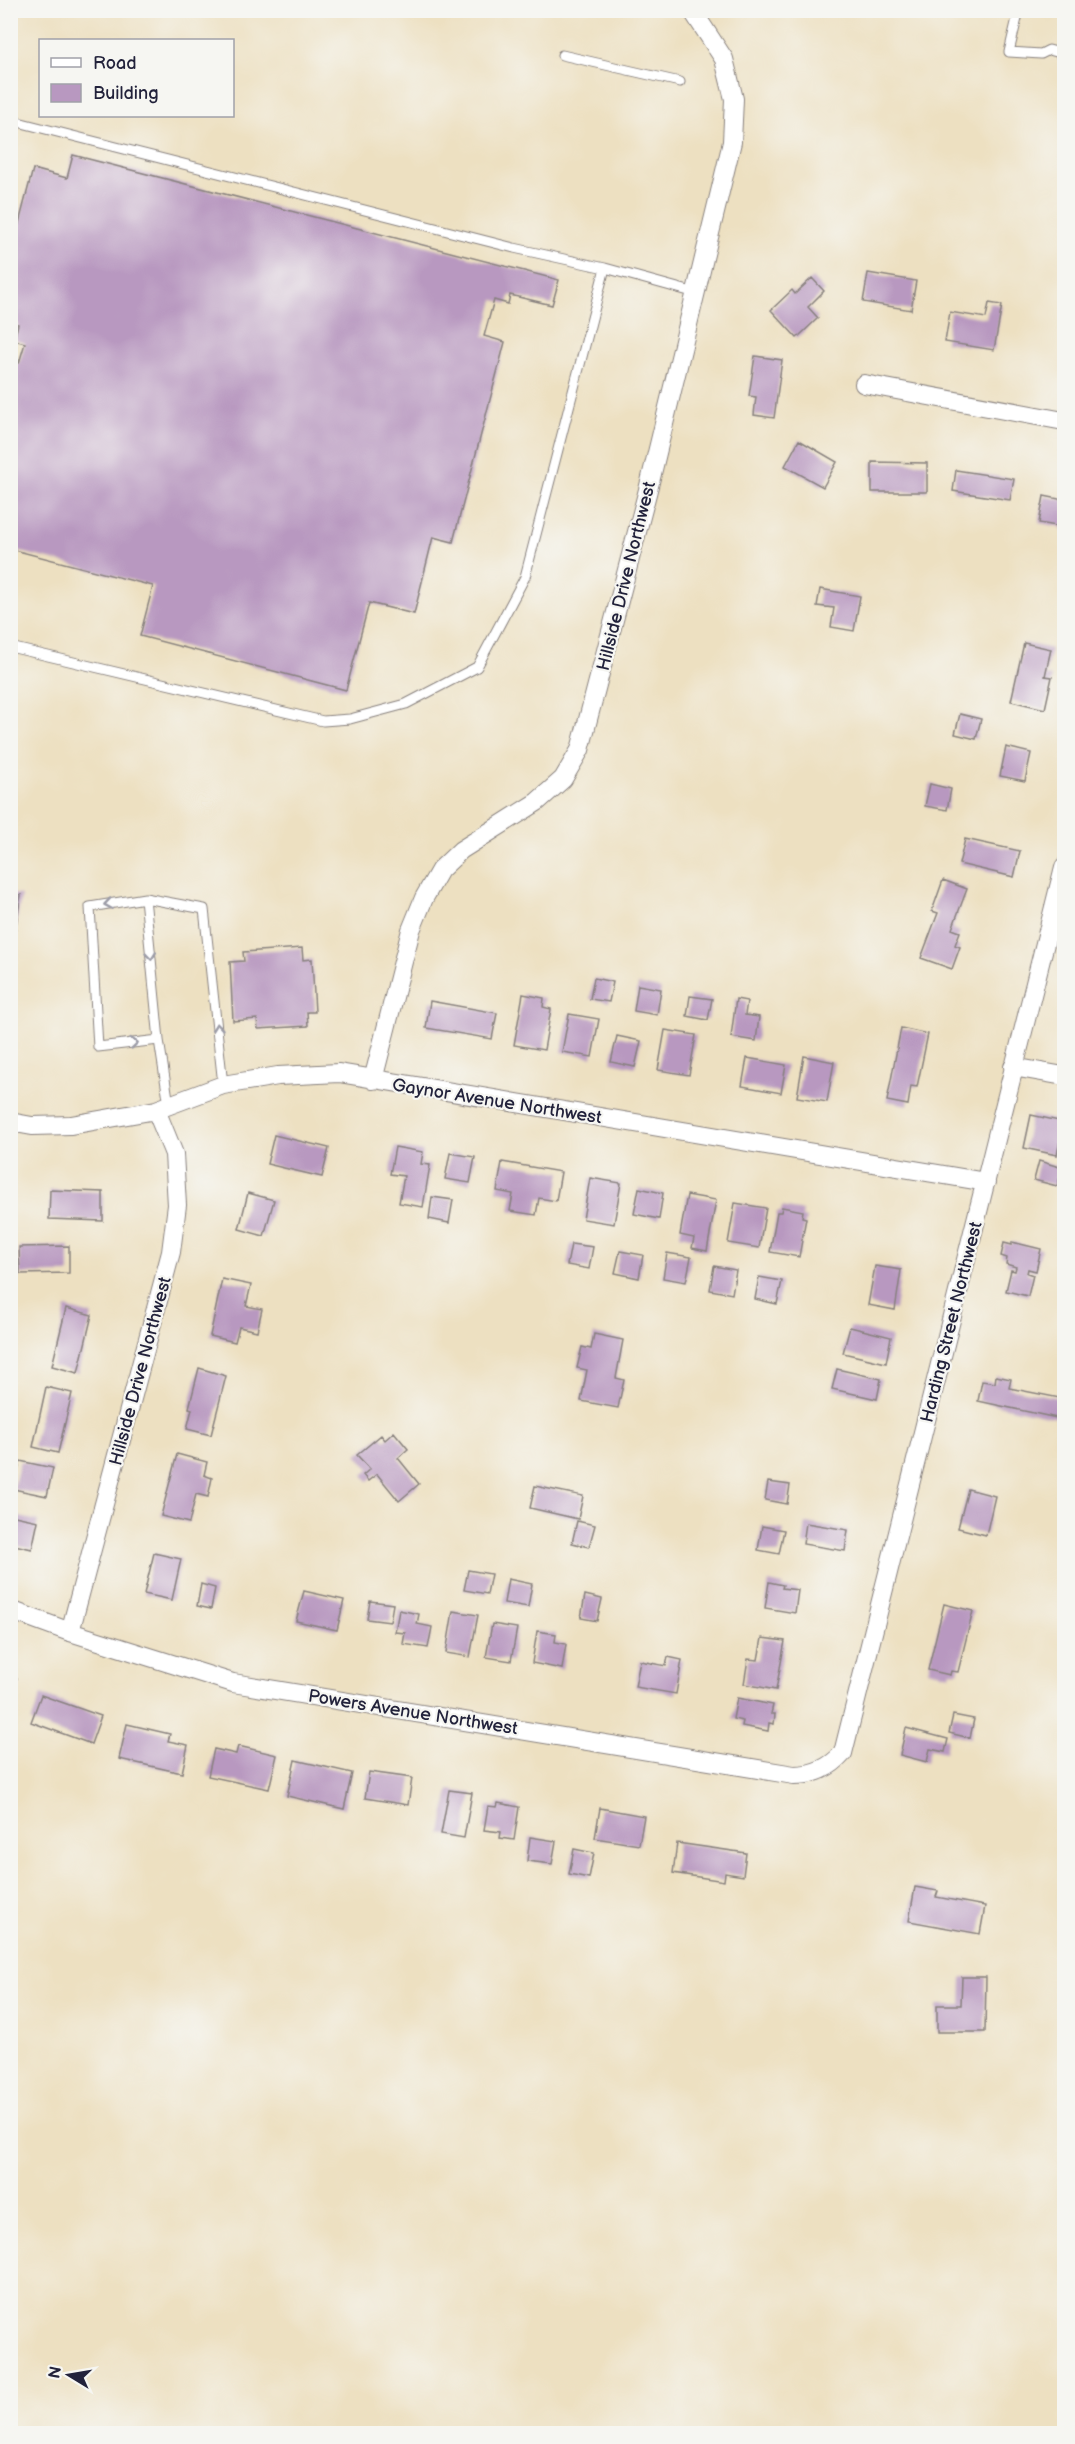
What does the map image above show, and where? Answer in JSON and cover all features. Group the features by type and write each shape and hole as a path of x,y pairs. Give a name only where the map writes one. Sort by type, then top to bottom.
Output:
{"street":[{"name":"Hillside Drive Northwest","path":"372,1080 411,930 424,898 440,870 461,850 537,802 563,778 580,750 650,482 732,141 734,99 724,59 692,10"},
{"path":"864,384 1065,420"},
{"name":"Harding Street Northwest","path":"825,1769 836,1762 843,1753 1013,1067 1065,867"},
{"path":"1013,1067 1065,1076"},
{"name":"Gaynor Avenue Northwest","path":"10,1122 32,1126 71,1125 163,1107 223,1085 278,1076 339,1073 986,1182"},
{"name":"Hillside Drive Northwest","path":"70,1632 171,1252 177,1205 174,1154 163,1107"},
{"name":"Powers Avenue Northwest","path":"10,1610 70,1632 233,1683 794,1775 825,1769"}],"lane":[{"path":"1019,10 1009,52 1041,54 1049,50 1065,54"},
{"path":"562,55 680,82"},
{"path":"10,120 514,248 605,268 696,293"},
{"path":"10,647 323,722 350,719 406,704 477,667 525,577 605,268"},
{"path":"145,898 163,1107"},
{"path":"159,1040 99,1047 90,907 145,898 204,909 223,1085"}],"building":[{"path":"73,155 559,280 552,305 510,295 508,304 494,300 484,336 505,342 453,542 433,537 414,614 369,603 346,690 140,636 153,586 10,549 10,361 19,363 25,343 14,340 18,324 10,322 10,249 12,250 33,169 67,178"},
{"path":"868,273 916,281 911,310 863,302"},
{"path":"812,278 824,291 808,307 818,318 797,338 771,310 792,290 795,294"},
{"path":"989,303 1002,305 994,350 945,342 950,312 986,318"},
{"path":"755,356 782,360 774,418 754,415 756,397 749,396"},
{"path":"799,440 837,462 823,487 785,466"},
{"path":"872,462 927,463 927,492 872,492"},
{"path":"956,470 1014,479 1010,500 953,491"},
{"path":"1044,496 1064,500 1064,530 1061,529 1062,527 1039,523"},
{"path":"820,589 860,596 854,631 831,627 834,608 817,606"},
{"path":"1024,643 1051,649 1045,676 1052,677 1045,709 1011,701"},
{"path":"960,714 981,719 976,739 955,734"},
{"path":"1006,747 1031,753 1025,781 1000,776"},
{"path":"930,784 951,789 947,810 925,806"},
{"path":"965,839 1020,851 1014,877 959,864"},
{"path":"943,880 967,889 952,929 960,932 955,945 960,947 952,969 921,958 938,913 932,911"},
{"path":"10,894 21,895 12,950 10,950"},
{"path":"302,948 303,960 312,959 315,1012 307,1012 308,1026 258,1029 257,1019 233,1021 230,962 244,961 243,952"},
{"path":"594,978 613,982 609,1002 590,999"},
{"path":"638,985 661,989 657,1015 634,1011"},
{"path":"523,994 544,998 543,1007 551,1009 544,1050 514,1045"},
{"path":"690,996 712,999 708,1020 687,1016"},
{"path":"736,999 747,1001 745,1015 759,1017 756,1041 731,1037"},
{"path":"430,1001 497,1013 492,1039 426,1028"},
{"path":"569,1014 599,1019 592,1057 562,1052"},
{"path":"901,1028 928,1034 917,1087 911,1086 908,1105 887,1101"},
{"path":"665,1030 696,1035 689,1075 658,1070"},
{"path":"617,1036 641,1041 635,1067 611,1062"},
{"path":"804,1056 834,1062 827,1102 797,1097"},
{"path":"747,1058 786,1065 781,1093 742,1086"},
{"path":"1031,1115 1064,1122 1057,1155 1024,1148"},
{"path":"274,1135 329,1148 322,1177 267,1164"},
{"path":"395,1147 423,1152 421,1164 430,1165 423,1207 399,1203 404,1176 390,1174"},
{"path":"450,1153 475,1157 470,1183 445,1179"},
{"path":"1039,1161 1063,1168 1057,1186 1034,1180"},
{"path":"502,1162 561,1172 556,1201 539,1198 536,1215 510,1211 513,1194 497,1191"},
{"path":"590,1178 621,1183 614,1224 583,1219"},
{"path":"639,1188 663,1193 659,1219 634,1214"},
{"path":"50,1190 103,1192 103,1221 49,1219"},
{"path":"248,1193 274,1200 264,1236 239,1229"},
{"path":"687,1195 716,1200 707,1251 692,1248 694,1238 680,1235"},
{"path":"432,1197 453,1200 449,1223 429,1219"},
{"path":"735,1203 766,1208 759,1248 728,1243"},
{"path":"782,1207 803,1211 802,1217 806,1218 799,1257 770,1252 777,1212 781,1212"},
{"path":"1012,1242 1041,1249 1036,1271 1028,1269 1027,1273 1033,1275 1028,1296 1006,1291 1011,1270 1015,1271 1016,1267 1006,1264 1007,1258 1001,1256 1004,1243 1012,1245"},
{"path":"571,1244 593,1247 589,1269 567,1265"},
{"path":"69,1246 69,1273 20,1274 19,1247"},
{"path":"620,1251 643,1255 639,1278 615,1273"},
{"path":"667,1253 691,1257 686,1282 663,1278"},
{"path":"714,1266 736,1270 732,1294 710,1290"},
{"path":"875,1266 901,1270 895,1310 868,1305"},
{"path":"759,1277 782,1281 777,1304 755,1299"},
{"path":"222,1279 251,1285 246,1306 262,1309 257,1331 239,1327 235,1342 210,1336"},
{"path":"66,1308 92,1315 78,1373 52,1366"},
{"path":"850,1327 891,1337 886,1363 843,1353"},
{"path":"594,1334 623,1340 616,1378 624,1380 618,1408 581,1401 587,1370 577,1368 582,1347 591,1349"},
{"path":"199,1368 226,1376 211,1435 187,1429 192,1409 189,1408"},
{"path":"837,1369 881,1379 877,1399 832,1389"},
{"path":"996,1376 1011,1379 1009,1388 1060,1398 1057,1418 978,1401 982,1381 995,1383"},
{"path":"46,1387 72,1393 58,1453 33,1447"},
{"path":"394,1432 408,1449 398,1458 419,1484 399,1501 377,1474 368,1481 363,1475 370,1469 357,1455 381,1435 385,1440"},
{"path":"177,1454 207,1462 204,1475 212,1478 208,1497 196,1494 189,1523 161,1516"},
{"path":"20,1461 53,1468 47,1496 13,1489"},
{"path":"768,1482 790,1485 787,1504 765,1500"},
{"path":"535,1486 583,1496 578,1519 530,1508"},
{"path":"968,1489 995,1496 986,1535 958,1528"},
{"path":"10,1515 38,1521 32,1549 10,1544"},
{"path":"577,1521 595,1525 589,1547 572,1543"},
{"path":"806,1523 848,1530 845,1551 803,1544"},
{"path":"762,1526 784,1530 779,1554 758,1550"},
{"path":"154,1553 181,1559 172,1600 144,1594"},
{"path":"468,1570 491,1574 487,1594 464,1590"},
{"path":"508,1579 532,1584 528,1607 504,1603"},
{"path":"769,1582 783,1585 782,1588 798,1590 795,1613 765,1608"},
{"path":"201,1584 215,1588 211,1609 197,1606"},
{"path":"304,1591 344,1600 337,1630 296,1621"},
{"path":"585,1595 602,1599 597,1621 581,1618"},
{"path":"370,1601 393,1604 390,1622 367,1619"},
{"path":"944,1604 973,1611 958,1672 951,1671 950,1675 928,1670"},
{"path":"399,1610 419,1614 417,1624 432,1627 428,1648 403,1644 405,1633 395,1632"},
{"path":"453,1611 478,1615 470,1657 446,1653"},
{"path":"492,1624 517,1628 511,1661 486,1657"},
{"path":"537,1631 556,1634 555,1642 566,1644 562,1669 532,1663"},
{"path":"762,1638 785,1641 776,1690 744,1684 748,1659 758,1660"},
{"path":"668,1657 682,1660 676,1694 635,1687 640,1661 666,1666"},
{"path":"10,1676 17,1678 11,1694 10,1694"},
{"path":"41,1695 101,1716 91,1744 31,1722"},
{"path":"737,1698 773,1705 771,1714 775,1714 774,1724 769,1723 768,1731 742,1726 743,1721 733,1719"},
{"path":"953,1715 974,1719 970,1738 949,1733"},
{"path":"127,1724 170,1734 168,1741 188,1745 182,1773 119,1759"},
{"path":"906,1728 948,1739 945,1752 930,1749 927,1762 900,1755"},
{"path":"238,1746 277,1755 269,1789 208,1776 214,1749 236,1754"},
{"path":"295,1760 352,1773 344,1809 287,1796"},
{"path":"369,1772 412,1778 408,1805 365,1798"},
{"path":"449,1790 472,1793 464,1838 441,1834"},
{"path":"498,1803 519,1807 514,1840 500,1838 501,1832 484,1830 488,1806 497,1807"},
{"path":"600,1808 644,1816 639,1845 595,1838"},
{"path":"530,1837 556,1841 552,1864 527,1861"},
{"path":"677,1843 746,1853 743,1876 725,1873 724,1881 673,1873"},
{"path":"574,1849 594,1853 589,1878 569,1874"},
{"path":"915,1887 938,1891 936,1897 985,1906 980,1934 909,1921"},
{"path":"962,1977 986,1977 985,2032 937,2032 937,2005 961,2005"}]}
